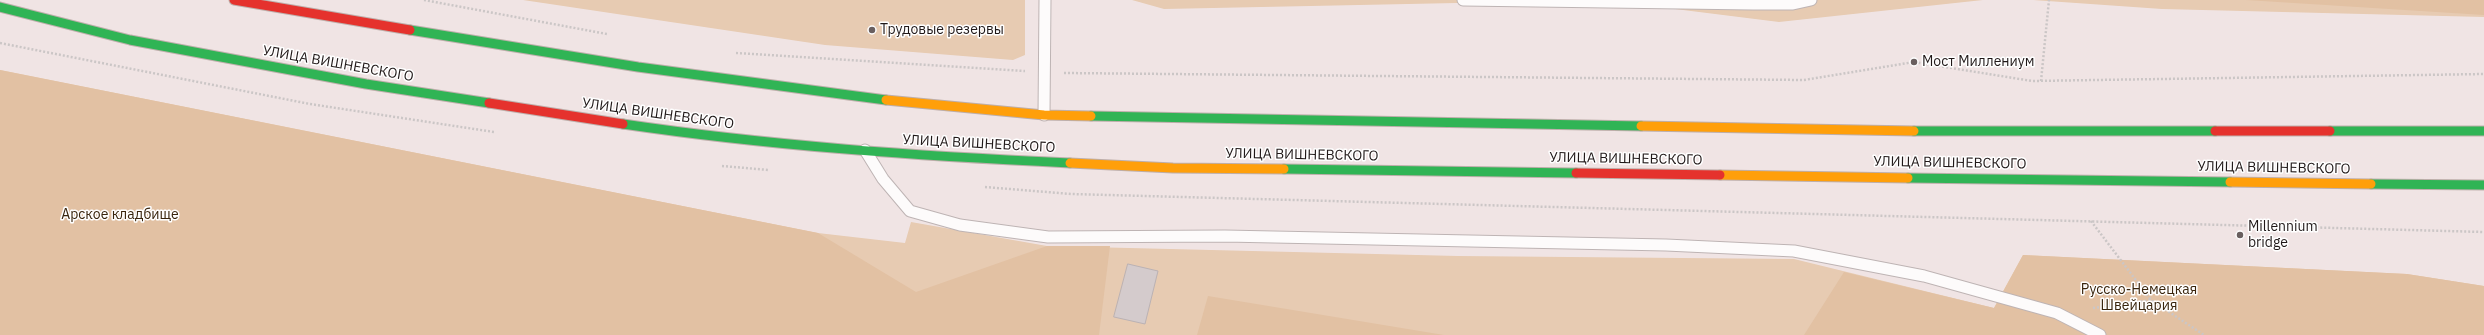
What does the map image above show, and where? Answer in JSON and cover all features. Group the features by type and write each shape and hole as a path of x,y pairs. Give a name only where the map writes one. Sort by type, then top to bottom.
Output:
{"main road":[{"path":"234,0 726,80 948,108 1044,114 1913,131 2484,131"},
{"name":"УЛИЦА ВИШНЕВСКОГО","path":"0,7 130,40 366,84 717,138 943,157 1173,168 2484,185"}],"lane":[{"path":"1044,114 1045,0"},
{"path":"1463,0 1753,4 1793,4 1811,0"},
{"path":"865,150 883,179 910,211 960,225 1048,237 1225,236 1658,245 1794,251 1924,276 2057,313 2100,335"}],"path":[{"path":"424,0 609,34"},
{"path":"2041,81 2049,0"},
{"path":"733,53 1044,72 1804,80 1914,62 2041,81 2484,74"},
{"path":"2091,220 2151,300 2204,335"},
{"path":"2057,313 2151,300"}],"green space":[{"name":"Трудовые резервы","path":"523,0 1025,0 1025,55 1013,60 825,45"},
{"path":"1132,0 1603,0 1164,9"},
{"path":"1603,0 1983,0 1779,22"},
{"path":"2033,0 2484,0 2484,17 2162,9"},
{"path":"2246,0 2484,0 2484,15"},
{"name":"Арское кладбище","path":"0,70 818,233 905,243 911,222 1047,246 1458,256 1794,259 1994,308 2023,255 2407,274 2484,286 2484,335 0,335"},
{"name":"Арское кладбище","path":"0,70 818,233 916,292 1047,246 1110,246 1099,335 0,335"},
{"name":"Русско-Немецкая Швейцария","path":"2023,255 2407,274 2484,286 2484,335 1804,335 1844,272 1994,308"},
{"path":"1208,296 1444,335 1197,335"}],"building":[{"path":"1128,264 1158,271 1145,324 1114,317"}],"traffic: fast":[{"path":"0,7 130,40 366,84 489,103"},
{"path":"410,30 638,67 886,100"},
{"path":"1091,116 1641,126"},
{"path":"623,124 679,132 846,149 1070,163"},
{"path":"1914,131 2215,131"},
{"path":"2330,131 2484,131"},
{"path":"1284,169 1576,173"},
{"path":"1908,178 2230,182"},
{"path":"2371,184 2484,185"}],"traffic: slow":[{"path":"886,100 1044,115 1091,116"},
{"path":"1641,126 1914,131"},
{"path":"1070,163 1173,168 1284,169"},
{"path":"1720,175 1908,178"},
{"path":"2230,182 2371,184"}],"traffic: jam":[{"path":"234,0 410,30"},
{"path":"489,103 623,124"},
{"path":"2215,131 2330,131"},
{"path":"1576,173 1720,175"}],"place":[{"name":"Трудовые резервы","path":"872,30"},
{"name":"Мост Миллениум","path":"1914,62"},
{"name":"Millennium bridge","path":"2240,235"}]}
